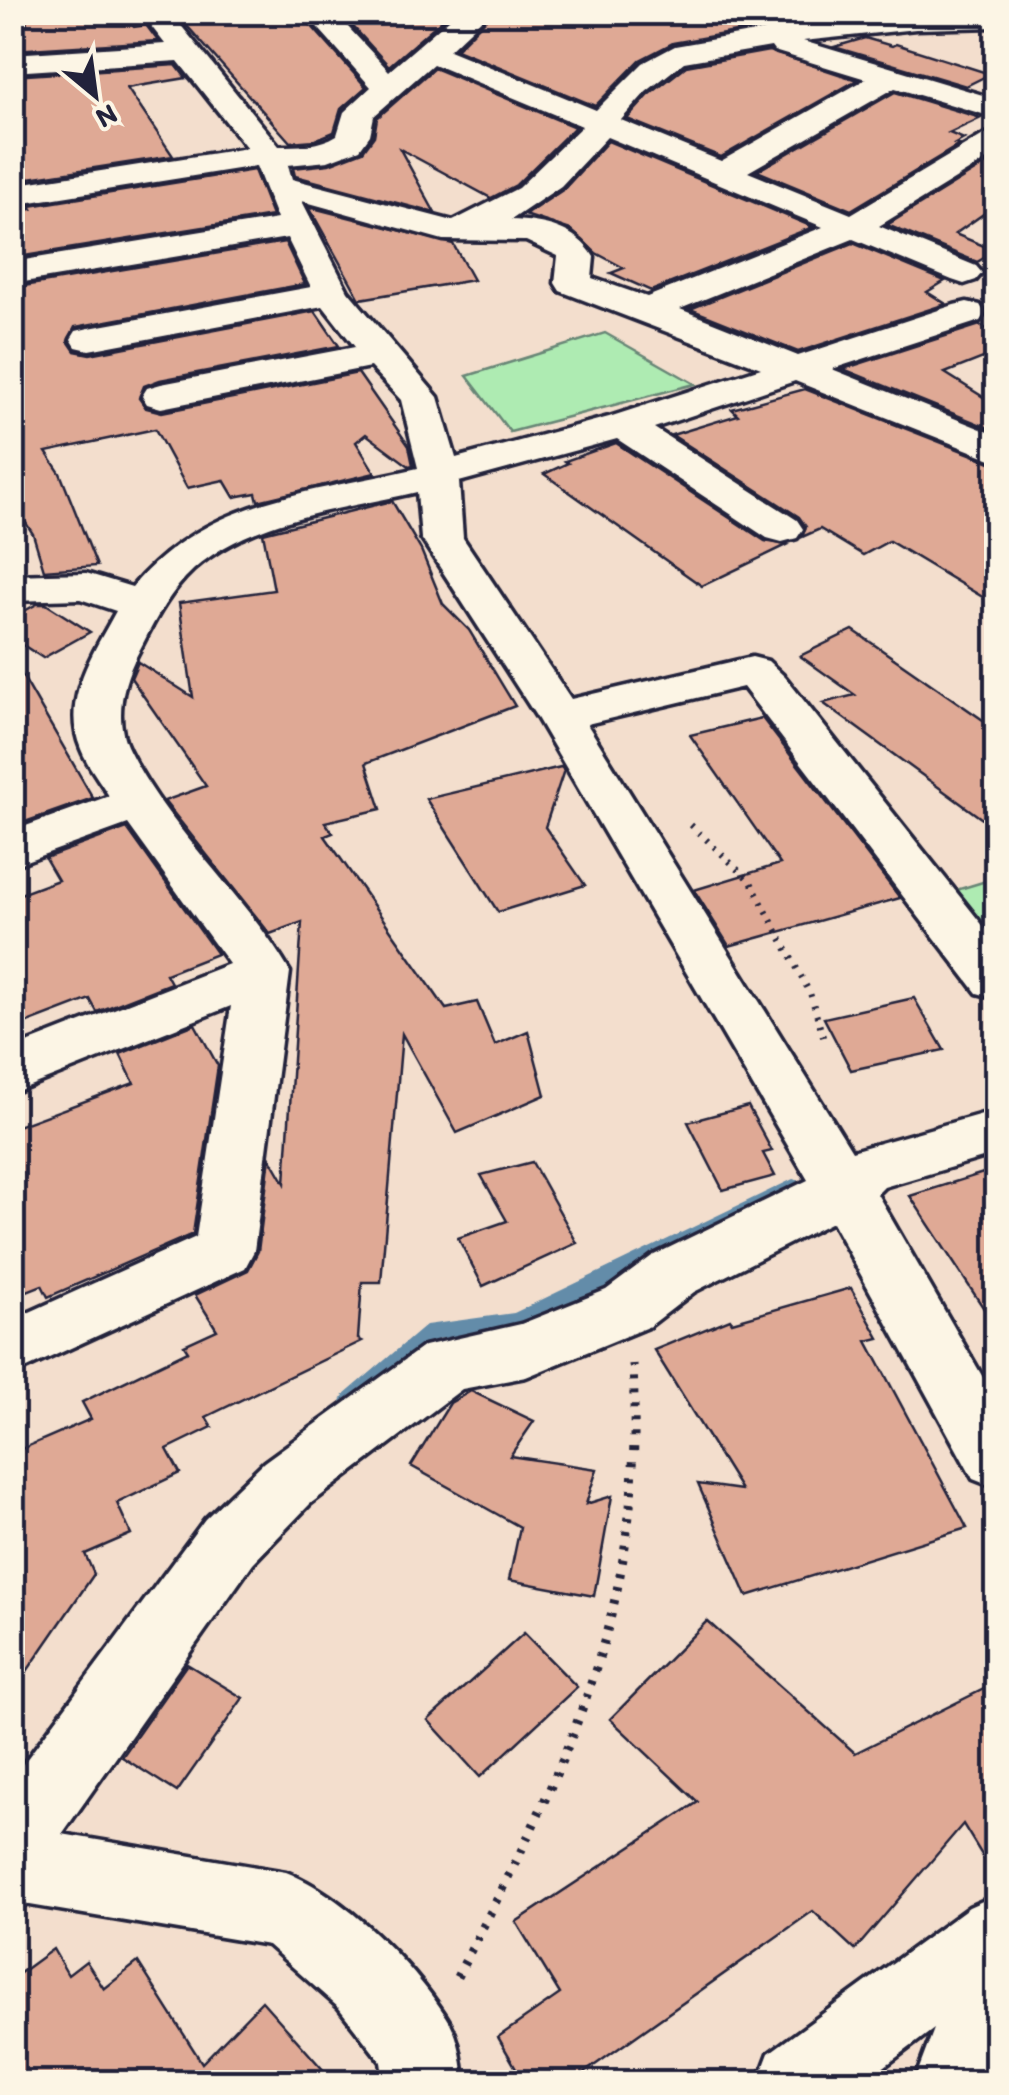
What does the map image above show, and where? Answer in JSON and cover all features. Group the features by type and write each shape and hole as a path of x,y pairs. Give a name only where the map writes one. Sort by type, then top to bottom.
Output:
{"street":[{"path":"154,12 273,170 332,294 419,397 440,476 437,498 442,538 560,716 844,1188 996,1459"},
{"path":"318,12 388,87"},
{"path":"12,195 273,170 346,144 354,136 360,112 476,12"},
{"path":"728,12 765,39 996,108"},
{"path":"447,232 500,212 533,194 599,122 660,64 675,55 916,20 996,18"},
{"path":"916,20 996,40"},
{"path":"427,51 853,226 980,269"},
{"path":"12,63 182,52"},
{"path":"723,173 893,77"},
{"path":"648,308 853,226 996,141"},
{"path":"273,170 314,192 447,232 522,230 556,239 575,251 580,265 574,283 648,308 996,448"},
{"path":"12,273 299,226"},
{"path":"980,269 954,282 951,292 982,319"},
{"path":"89,339 332,294"},
{"path":"12,1349 224,1250 262,972 138,803 102,747 97,703 106,669 143,602 172,566 205,542 255,518 440,476 623,425 797,369 982,319"},
{"path":"161,396 379,354"},
{"path":"623,425 782,529"},
{"path":"18,575 86,586 113,597 143,602"},
{"path":"560,716 752,670 996,979"},
{"path":"12,849 138,803"},
{"path":"12,1072 262,972"},
{"path":"12,1842 229,1541 287,1484 446,1365 526,1350 628,1308 673,1274 844,1188 864,1170 996,1132"},
{"path":"12,1864 286,1910 368,1980 422,2064"},
{"path":"798,2082 991,1939"},
{"path":"954,2082 974,2030 991,1939"}],"path":[{"path":"422,2064 528,1842 607,1636 628,1552 636,1394 628,1308"}],"green space":[{"path":"605,333 695,384 510,432 467,376"},
{"path":"996,878 996,949 950,892"}],"building":[{"path":"24,12 94,12 96,19 124,14 134,27 146,25 158,41 13,50 12,25 27,24"},
{"path":"221,12 289,12 297,22 307,21 366,87 341,109 334,132 315,140 290,142 181,19"},
{"path":"385,12 451,12 389,66 349,22 362,22"},
{"path":"493,12 668,12 747,30 673,43 640,60 595,106 456,49"},
{"path":"865,38 990,74 966,86 834,47"},
{"path":"769,51 857,80 721,157 627,119 649,95 686,66"},
{"path":"176,65 186,78 127,88 173,156 16,180 12,173 12,76"},
{"path":"434,68 575,127 516,185 491,198 400,149 435,213 295,176 293,168 329,164 363,151 374,136 377,118"},
{"path":"895,92 981,118 949,133 964,139 955,144 959,145 851,210 757,171"},
{"path":"608,141 813,227 651,291 611,273 624,268 596,253 571,230 525,215 564,189"},
{"path":"996,158 996,205 955,234 996,251 977,262 887,225"},
{"path":"254,170 272,216 12,258 12,213 32,209 30,206"},
{"path":"309,207 453,244 473,280 360,299"},
{"path":"285,242 305,284 75,327 68,341 75,351 90,354 315,311 339,346 160,380 144,386 139,398 146,408 162,412 358,373 409,446 413,465 409,466 366,434 356,442 375,473 258,501 256,493 234,497 224,480 187,488 155,429 46,452 60,473 97,566 44,570 33,534 12,501 12,288"},
{"path":"853,243 945,281 927,292 946,304 798,352 690,309"},
{"path":"980,325 996,335 996,353 945,373 996,405 996,431 843,369"},
{"path":"805,389 996,464 996,605 889,541 863,555 820,529 802,537 806,527 799,517 672,435 738,415 732,409"},
{"path":"616,443 765,541 787,545 702,586 544,474 568,463 565,461"},
{"path":"392,501 421,550 443,604 469,630 515,706 366,763 381,809 325,822 333,833 325,836 446,1009 477,1002 495,1045 528,1031 545,1095 457,1133 402,1034 381,1282 362,1282 358,1339 362,1341 206,1417 212,1427 167,1449 180,1473 117,1503 131,1534 85,1554 94,1574 12,1693 12,1453 91,1419 82,1402 188,1351 184,1345 217,1330 195,1295 248,1270 258,1251 270,1157 285,1183 302,922 270,934 164,801 206,786 131,678 138,662 193,697 179,603 274,590 263,533"},
{"path":"37,604 46,604 90,632 43,658 12,638 12,618"},
{"path":"853,630 996,729 996,829 823,703 855,695 800,656"},
{"path":"12,658 93,798 25,822 12,800"},
{"path":"762,718 900,898 729,946 694,890 780,864 690,735"},
{"path":"561,767 564,770 545,827 585,885 498,912 426,799"},
{"path":"127,828 217,954 166,974 171,983 97,1012 90,999 12,1029 12,897 58,880 45,858"},
{"path":"914,998 944,1050 851,1070 824,1018"},
{"path":"195,1024 218,1066 193,1234 48,1297 42,1285 12,1297 12,1128 134,1083 120,1054"},
{"path":"748,1106 772,1151 763,1153 775,1176 723,1190 688,1122"},
{"path":"532,1162 577,1243 483,1286 458,1238 507,1221 481,1175"},
{"path":"996,1169 996,1327 910,1196"},
{"path":"851,1288 879,1338 867,1341 967,1528 747,1596 698,1484 741,1490 654,1350 730,1319 732,1322"},
{"path":"471,1391 534,1421 510,1456 597,1469 586,1504 612,1496 594,1596 509,1580 520,1527 411,1466 450,1403"},
{"path":"707,1621 855,1753 996,1683 996,1878 963,1824 855,1950 813,1911 571,2082 524,2082 498,2037 560,1994 516,1922 698,1802 610,1719"},
{"path":"524,1633 577,1687 480,1777 428,1720"},
{"path":"187,1664 243,1698 177,1792 122,1757"},
{"path":"53,1949 68,1975 86,1961 104,1989 138,1962 202,2063 262,2001 334,2082 12,2082 12,1979"}],"waterway":[{"path":"351,1401 433,1331 517,1321 793,1186"}]}
